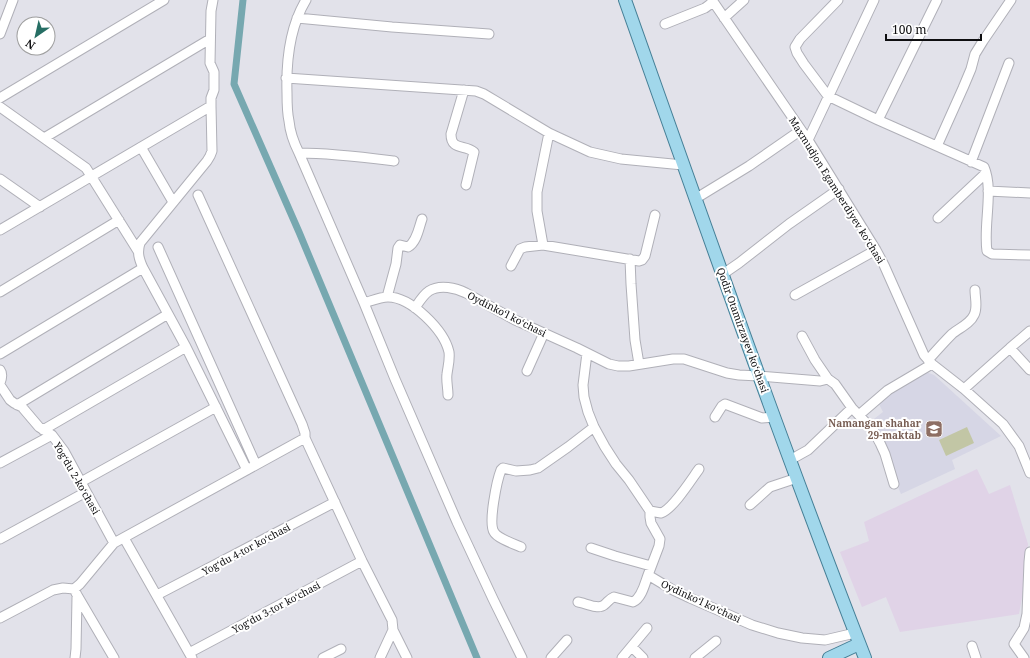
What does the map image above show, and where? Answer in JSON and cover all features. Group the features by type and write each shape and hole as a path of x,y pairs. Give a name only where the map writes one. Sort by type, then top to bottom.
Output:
{"main road":[{"name":"Qodir Otamirzayev koʻchasi","path":"624,0 759,376 864,658"},
{"path":"829,658 857,639"}],"street":[{"path":"4,25 6,0"},
{"path":"0,34 13,0"},
{"path":"0,98 164,0"},
{"path":"213,0 210,39 210,63 214,72 214,90 211,98 212,151 210,156 140,243 138,257 186,347 247,470"},
{"path":"306,0 293,27 287,63 287,107 288,121 292,135 457,522 522,658"},
{"path":"724,18 744,0"},
{"path":"838,0 800,39 796,47 797,53 804,64 828,96 984,167 988,191 987,250 992,254 1030,255"},
{"path":"808,140 874,0"},
{"path":"878,120 936,0"},
{"path":"937,146 971,70 975,54 982,41 1011,0"},
{"path":"665,24 698,11 713,1"},
{"name":"Maxmudjon Egamberdiyev koʻchasi","path":"713,1 808,140 876,250 920,347 930,362 964,389 1003,424 1019,446 1028,462 1030,473"},
{"path":"297,18 489,34"},
{"path":"44,138 210,39"},
{"path":"971,162 1009,63"},
{"path":"286,78 476,91 484,94 550,133 590,152 621,159 683,165"},
{"path":"464,90 451,134 451,141 454,144 470,149 474,152 466,185"},
{"path":"0,230 211,106"},
{"path":"0,107 82,165 89,172 138,251"},
{"path":"695,199 749,166 801,130"},
{"path":"543,245 536,201 550,133"},
{"path":"141,147 173,202"},
{"path":"299,153 347,155 394,161"},
{"path":"938,218 986,174"},
{"path":"0,179 40,207"},
{"path":"723,274 839,189"},
{"path":"988,191 1030,193"},
{"path":"198,194 306,433 305,438 362,561 392,620 393,630 407,658"},
{"path":"511,266 520,249 543,245 639,261 642,260 644,259 655,215"},
{"path":"387,297 396,264 398,248 400,246 408,247 412,245 422,219"},
{"path":"0,292 119,220"},
{"path":"158,247 256,464"},
{"path":"795,295 876,250"},
{"path":"630,259 635,340 639,364"},
{"path":"0,354 143,268"},
{"name":"Oydinkoʻl koʻchasi","path":"415,308 423,297 431,290 443,288 460,290 515,320 544,332 609,364 618,366 684,359 727,373 739,375 820,381 828,379"},
{"path":"790,460 808,450 855,412 930,362 944,342 970,321 974,315 976,306 975,290"},
{"path":"364,303 387,297 400,299 415,308 431,321 448,347 450,362 447,375 448,395"},
{"path":"17,405 168,314"},
{"path":"964,389 1030,331"},
{"path":"527,371 544,332"},
{"path":"802,336 828,379 835,384 855,412 872,430 885,454 894,484"},
{"path":"43,430 186,347"},
{"path":"1010,348 1030,370"},
{"path":"578,602 600,607 614,597 633,602 635,601 639,596 650,570 660,539 651,523 650,511 605,447 588,412 584,397 583,385 587,353"},
{"path":"0,370 2,372 0,384"},
{"name":"Yogʻdu 2-koʻchasi","path":"0,384 10,400 22,407 39,427 52,435 64,451 114,543"},
{"path":"715,417 721,407 725,404 762,418 774,417"},
{"path":"81,482 216,407"},
{"path":"521,547 500,537 493,530 494,492 500,470 504,468 516,471 538,468 594,426"},
{"path":"0,463 52,435"},
{"path":"75,658 75,592 114,543 305,438"},
{"path":"650,511 661,513 668,509 699,469"},
{"path":"750,505 770,487 797,478"},
{"path":"0,539 86,492"},
{"name":"Yogʻdu 4-tor koʻchasi","path":"157,595 335,502"},
{"path":"124,538 191,656"},
{"name":"Oydinkoʻl koʻchasi","path":"592,548 650,570 674,590 752,625 778,633 802,638 825,640 857,639"},
{"path":"1024,658 1014,644 1021,635 1027,614 1030,552"},
{"name":"Yogʻdu 3-tor koʻchasi","path":"191,656 362,561"},
{"path":"0,618 53,590 63,588 75,592 114,658"},
{"path":"622,658 647,628"},
{"path":"380,658 393,630"},
{"path":"551,658 567,640"},
{"path":"695,658 716,640"},
{"path":"972,646 976,658"},
{"path":"632,647 643,658"},
{"path":"323,658 341,649"}],"shaded area":[{"name":"Namangan shahar 29-maktab","path":"926,372 934,375 1001,436 952,460 955,469 901,494 870,422 883,412 878,402 892,391"},
{"path":"977,469 989,494 1010,485 1028,544 1019,614 900,632 886,597 862,607 840,552 869,541 864,522"}],"green space":[{"path":"967,427 974,443 946,456 939,440"}],"waterway":[{"path":"243,0 234,84 299,232 477,658"}],"place":[{"name":"Namangan shahar 29-maktab","path":"934,429"}]}
